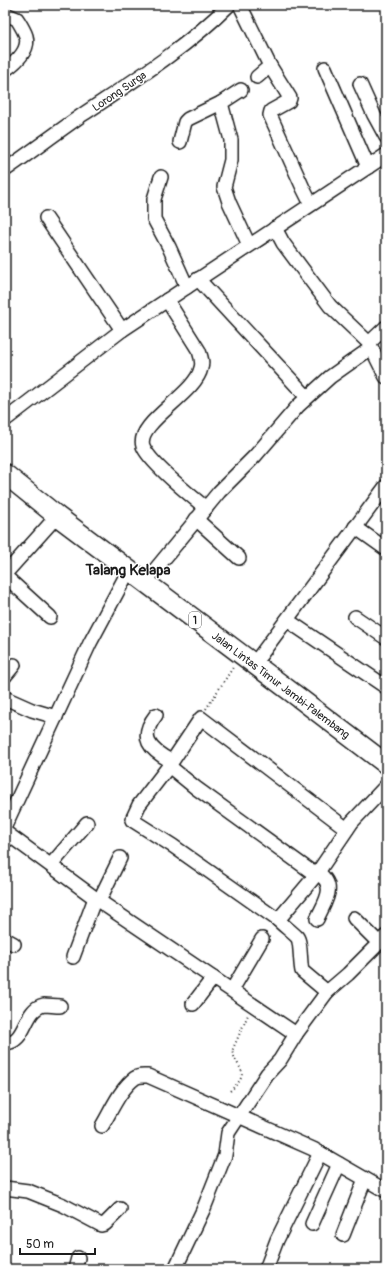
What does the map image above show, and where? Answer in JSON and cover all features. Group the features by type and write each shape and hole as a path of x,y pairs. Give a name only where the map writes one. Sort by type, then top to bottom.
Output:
{"highway":[{"name":"Jalan Lintas Timur Jambi-Palembang","path":"5,474 57,516 386,764"}],"street":[{"name":"Lorong Surga","path":"5,170 188,42 229,5"},
{"path":"240,5 270,66 290,98 289,101 271,111 270,114 311,204"},
{"path":"5,14 17,19 26,36 27,42 23,52 12,65 5,70"},
{"path":"257,77 270,66"},
{"path":"325,68 368,167"},
{"path":"360,84 386,137"},
{"path":"180,142 185,122 188,119 221,103 241,90"},
{"path":"221,103 230,140 230,160 224,187 229,202 250,245"},
{"path":"5,420 122,330 386,155"},
{"path":"161,176 154,199 154,219 169,247 187,287"},
{"path":"46,218 122,330"},
{"path":"275,228 283,244 330,306 370,346 386,377"},
{"path":"198,279 308,397"},
{"path":"167,300 199,351 202,359 202,367 198,378 191,387 157,417 148,428 144,434 143,445 153,460 184,490 206,508"},
{"path":"145,582 219,492 255,456 298,406 340,369 360,357 386,327"},
{"path":"248,659 286,620 386,486"},
{"path":"50,617 5,575 57,516"},
{"path":"196,519 239,558"},
{"path":"355,527 386,549"},
{"path":"5,826 90,643 129,570"},
{"path":"354,616 386,638"},
{"path":"286,620 386,687"},
{"path":"5,676 14,665"},
{"path":"5,698 32,710 56,717"},
{"path":"156,715 148,727 148,738 153,749 196,788 326,880 329,887 328,893 317,919"},
{"path":"327,992 302,971 299,954 300,943 297,937 278,920 173,846 132,820 139,805 170,764 201,718 347,829"},
{"path":"278,920 317,873 352,822 386,786"},
{"path":"51,865 86,823"},
{"path":"5,832 97,900 296,1034"},
{"path":"73,957 97,900 120,858"},
{"path":"175,1269 204,1208 225,1155 228,1133 267,1074 280,1060 296,1034 327,992 348,974 382,940 354,918"},
{"path":"232,990 262,939"},
{"path":"193,1004 213,978"},
{"path":"5,1043 16,1040 33,1011 44,1005 60,1006"},
{"path":"102,1126 121,1093 135,1078 139,1076 148,1076 320,1153 386,1191"},
{"path":"266,1269 277,1240 320,1153"},
{"path":"312,1224 339,1164"},
{"path":"343,1235 365,1179"},
{"path":"5,1188 28,1191 63,1205 101,1225 105,1224 120,1209"}],"path":[{"path":"201,718 248,659"},
{"path":"230,1091 239,1081 242,1071 232,1054 232,1049 252,1005"}],"district":[{"name":"Talang Kelapa","path":"128,570"}]}
